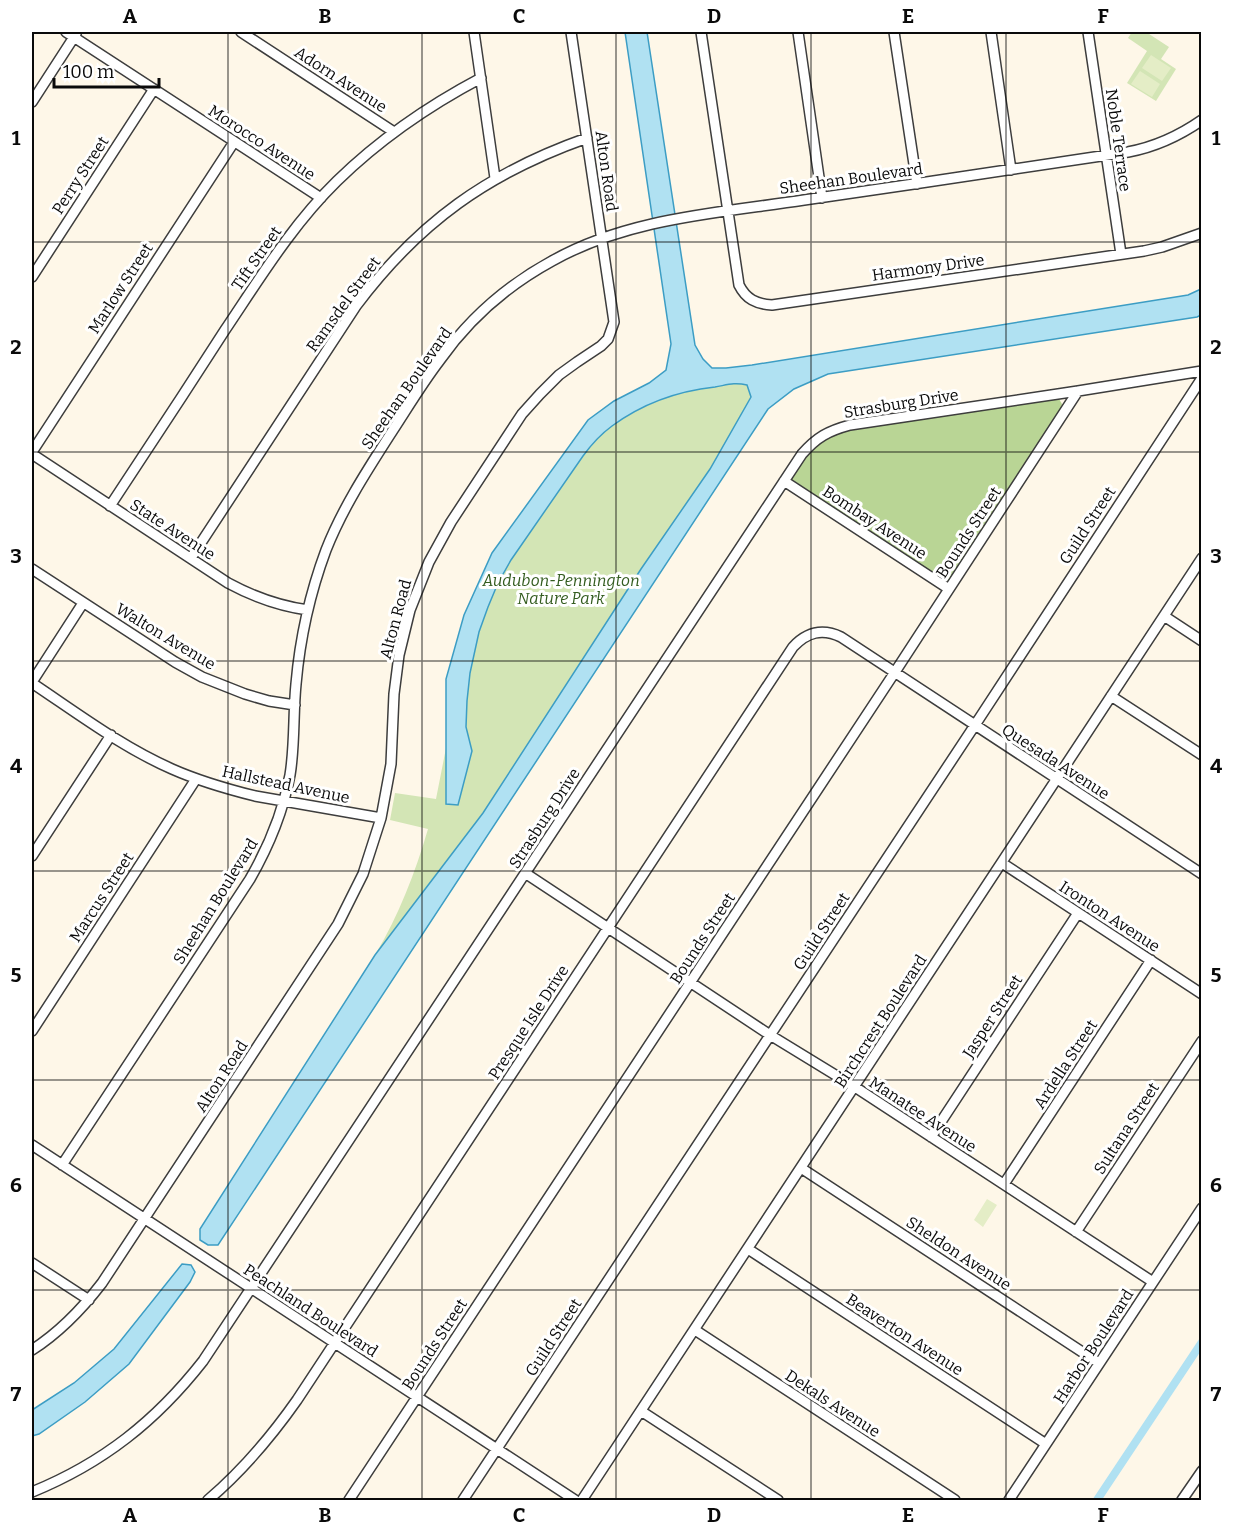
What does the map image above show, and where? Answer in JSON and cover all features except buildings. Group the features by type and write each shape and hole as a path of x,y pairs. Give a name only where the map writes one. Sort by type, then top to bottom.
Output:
{"street":[{"name":"Adorn Avenue","path":"241,32 394,132"},
{"path":"474,32 495,178"},
{"name":"Alton Road","path":"32,1350 60,1329 89,1300 102,1283 352,900 373,848 381,818 391,764 394,694 399,655 405,629 429,562 451,522 522,414 559,375 608,339 614,322 571,32"},
{"name":"Harmony Drive","path":"701,32 739,285 750,299 760,304 772,306 1120,254 1162,247 1202,234"},
{"path":"798,32 822,198"},
{"path":"894,32 917,184"},
{"path":"991,32 1011,170"},
{"name":"Noble Terrace","path":"1088,32 1120,254"},
{"path":"32,102 73,33"},
{"name":"Morocco Avenue","path":"73,33 321,198"},
{"name":"Tift Street","path":"110,506 273,258 321,198 357,162 394,132 439,101 481,78"},
{"name":"Perry Street","path":"32,277 154,89"},
{"name":"Sheehan Boulevard","path":"62,1165 250,879 270,841 284,801 292,755 298,659 308,610 326,550 363,476 440,358 472,321 510,288 551,261 601,238 651,224 1128,152 1151,147 1179,135 1202,120"},
{"name":"Ramsdel Street","path":"190,558 370,287 402,251 431,224 495,178 542,155 587,138"},
{"name":"Marlow Street","path":"32,453 234,142"},
{"name":"Strasburg Drive","path":"32,1492 85,1467 118,1446 150,1420 173,1397 203,1361 810,445 832,430 850,425 1202,371"},
{"name":"Guild Street","path":"464,1500 1202,378"},
{"name":"Bounds Street","path":"349,1500 1078,391"},
{"name":"State Avenue","path":"32,453 228,583 279,605 308,610"},
{"name":"Bombay Avenue","path":"784,481 949,589"},
{"name":"Birchcrest Boulevard","path":"582,1500 1202,558"},
{"name":"Walton Avenue","path":"32,568 174,662 201,677 244,694 295,705"},
{"path":"32,682 84,603"},
{"path":"1164,616 1202,641"},
{"name":"Presque Isle Drive","path":"208,1500 260,1449 297,1400 799,640 815,632 833,633 895,672"},
{"name":"Quesada Avenue","path":"895,672 1202,874"},
{"name":"Hallstead Avenue","path":"32,682 153,760 196,779 236,791 381,818"},
{"path":"1111,696 1202,756"},
{"path":"32,856 111,735"},
{"name":"Marcus Street","path":"32,1031 196,779"},
{"name":"Ironton Avenue","path":"1002,863 1202,994"},
{"name":"Manatee Avenue","path":"525,873 770,1035 855,1087 1153,1282"},
{"name":"Jasper Street","path":"931,1137 1078,913"},
{"name":"Ardella Street","path":"1004,1184 1151,960"},
{"name":"Sultana Street","path":"1076,1232 1202,1041"},
{"name":"Peachland Boulevard","path":"32,1144 574,1500"},
{"name":"Sheldon Avenue","path":"801,1168 1100,1363"},
{"name":"Harbor Boulevard","path":"1009,1500 1202,1208"},
{"name":"Beaverton Avenue","path":"748,1249 1046,1444"},
{"path":"32,1263 89,1300"},
{"name":"Dekals Avenue","path":"694,1330 955,1500"},
{"path":"641,1411 778,1500"},
{"path":"1182,1500 1202,1471"}],"green space":[{"path":"1132,32 1146,32 1169,47 1161,59 1176,69 1156,101 1127,83 1147,51 1128,38"},
{"path":"1151,55 1171,68 1162,81 1142,68"},
{"path":"1140,71 1160,84 1152,97 1131,84"},
{"name":"Audubon-Pennington Nature Park","path":"737,383 747,385 751,397 710,469 641,569 483,813 375,955 406,894 428,829 390,820 395,793 436,799 446,748 446,804 458,805 472,751 466,727 470,673 479,632 488,607 511,560 583,456 608,429 663,399 686,391"},
{"path":"1059,399 1062,404 1061,410 949,583 791,479 809,453 828,437 848,430"},
{"path":"987,1199 997,1205 983,1227 974,1220"}],"water":[{"path":"625,32 647,32 695,345 703,359 712,368 752,365 1188,295 1201,289 1201,315 828,374 794,389 768,409 218,1245 208,1245 200,1240 200,1229 375,955 483,813 641,569 710,469 751,397 747,385 734,384 701,389 661,400 636,411 612,426 583,456 511,560 488,607 479,632 470,673 466,727 472,751 458,805 446,804 446,679 464,615 492,553 588,420 614,401 649,383 666,370 671,344"},
{"path":"182,1264 191,1265 195,1272 190,1282 129,1364 85,1402 39,1434 32,1436 32,1410 74,1383 114,1349"}],"waterway":[{"path":"1097,1500 1202,1342"}]}
